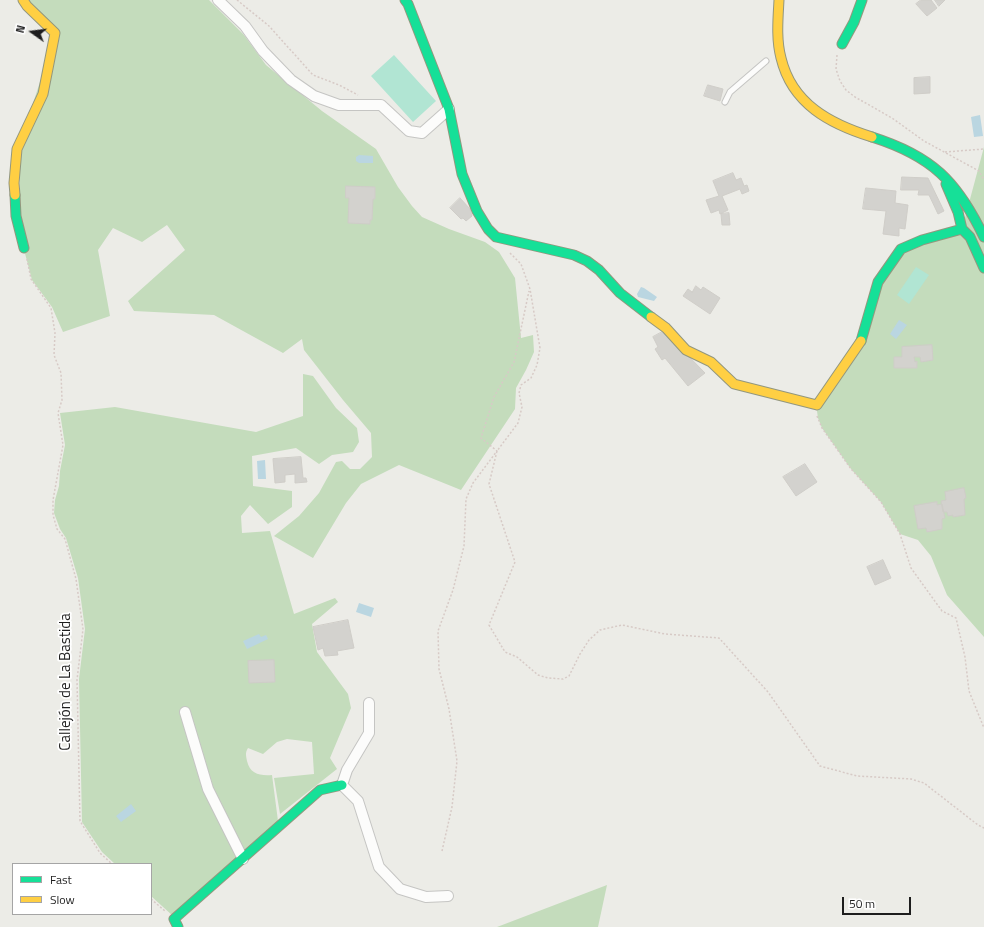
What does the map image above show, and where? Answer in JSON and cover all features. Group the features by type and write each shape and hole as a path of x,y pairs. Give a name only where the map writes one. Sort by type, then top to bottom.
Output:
{"street":[{"path":"23,0 27,6 55,33 43,94 17,149 14,183 16,216 24,248"},
{"path":"218,0 245,26 263,51 291,80 314,96 339,105 381,105 409,131 422,133 449,109"},
{"path":"405,0 408,4 449,109 462,174 477,211 488,229 496,237 574,255 587,261 599,270 620,293 666,328 686,350 711,362 734,384 817,405 861,341 878,282 900,249 922,240 962,229"},
{"path":"779,0 778,34 781,59 794,86 803,98 812,108 835,123 904,149 918,156 940,171 964,198 984,237"},
{"path":"842,44 854,22 862,0"},
{"path":"940,171 958,211 962,229 970,237 984,268"},
{"path":"342,786 347,770 369,733 369,703"},
{"path":"185,712 208,789 243,859"},
{"path":"176,923 243,859 320,790 342,786"},
{"path":"342,786 358,801 379,867 400,890 426,896 448,896"}],"lane":[{"path":"725,102 730,92 766,60"}],"path":[{"path":"237,0 269,26 313,75 339,85 376,105"},
{"path":"842,44 836,57 836,69 840,81 846,90 855,97 892,118 924,141 979,171 984,180"},
{"path":"945,152 984,149"},
{"name":"Callejón de La Bastida","path":"24,248 31,279 51,308 55,333 54,355 61,373 62,400 58,413 63,445 53,500 53,515 58,529 65,539 76,579 83,629 77,680 80,821 100,853 111,863"},
{"path":"442,851 452,807 457,761 449,709 439,669 438,631 453,590 464,546 466,499 473,483 518,424 522,407 519,393 521,385 531,378 537,365 540,348 530,289 521,264"},
{"path":"497,451 481,438 494,396 514,362 530,289"},
{"path":"817,405 818,418 822,428 851,469 881,502 900,534 911,568 942,611 956,618 965,657 969,691 984,728"},
{"path":"497,451 489,484 515,562 489,625 505,652 517,657 538,675 548,678 563,679 569,676 589,640 600,630 622,625 665,634 719,638 768,692 820,766 857,776 911,779 924,783 984,828"},
{"path":"152,900 176,923"}],"green space":[{"path":"23,0 209,0 244,35 266,65 322,111 376,149 398,187 422,217 485,242 499,252 515,278 521,338 533,335 534,352 516,388 515,409 461,490 399,465 361,484 346,503 313,558 274,536 299,516 319,493 336,462 342,461 350,469 360,469 372,457 371,433 304,350 302,339 283,353 214,315 134,311 128,301 185,250 167,225 142,242 113,228 98,250 110,316 63,332 52,307 32,280 22,242 18,149 56,33"},
{"path":"394,55 436,101 413,122 371,76"},
{"path":"984,147 984,637 947,595 931,556 918,540 900,534 881,502 851,469 822,428 817,411 861,341 878,282 901,249 962,229"},
{"path":"916,267 929,275 909,304 897,295"},
{"path":"303,374 313,376 336,408 357,428 359,442 353,452 332,455 319,464 296,448 252,456 253,486 292,491 292,507 268,524 250,505 241,516 242,533 270,531 294,614 335,598 338,602 312,624 317,652 348,694 351,708 330,758 337,769 280,814 274,778 314,774 312,742 287,739 277,742 263,754 248,748 246,751 246,756 250,769 263,775 272,775 278,821 173,916 152,897 152,863 114,863 102,852 82,822 79,679 85,629 78,578 66,538 60,529 54,513 65,445 60,413 115,407 256,432 303,416"},
{"path":"607,885 598,927 497,927"}],"water":[{"path":"980,115 983,136 974,137 971,117"},
{"path":"359,155 373,156 373,163 359,163 356,161 356,157"},
{"path":"641,287 657,297 654,301 638,297 637,294"},
{"path":"899,320 907,325 896,339 890,334"},
{"path":"265,460 266,479 258,479 257,461"},
{"path":"359,603 374,608 371,617 356,612"},
{"path":"259,634 261,637 266,635 268,639 247,649 243,641"},
{"path":"131,804 136,811 121,822 116,816"}],"building":[{"path":"921,0 931,0 937,8 927,16 916,4"},
{"path":"935,0 945,0 939,6"},
{"path":"930,77 930,93 914,94 914,78"},
{"path":"708,85 723,89 720,101 704,96"},
{"path":"733,173 736,180 741,178 744,186 747,185 749,191 742,194 740,189 722,196 728,210 720,214 719,210 711,213 706,200 719,196 713,181"},
{"path":"902,177 928,178 944,211 938,214 929,195 918,195 919,190 901,190"},
{"path":"346,186 375,187 375,199 373,199 372,220 370,220 370,224 348,223 349,198 346,198"},
{"path":"866,188 896,191 895,203 908,205 905,229 899,228 899,236 883,234 886,211 863,209"},
{"path":"460,198 470,209 472,216 466,221 463,218 461,219 450,208"},
{"path":"729,213 730,225 722,225 721,214"},
{"path":"696,286 701,290 703,287 720,298 710,314 683,296 688,289 692,292"},
{"path":"664,331 705,373 688,386 665,358 662,360 655,349 658,347 653,337"},
{"path":"932,345 933,360 921,362 920,357 914,357 915,362 917,361 917,368 894,368 894,357 902,357 902,347"},
{"path":"301,457 303,478 306,478 307,482 295,483 295,474 285,475 285,482 275,483 273,459"},
{"path":"805,464 817,482 796,496 783,477"},
{"path":"964,488 966,498 964,499 965,515 953,517 953,515 948,516 947,512 943,512 941,501 946,500 945,492"},
{"path":"937,502 937,505 942,504 945,518 942,519 942,529 927,532 926,528 918,529 914,506"},
{"path":"883,560 891,578 875,585 867,567"},
{"path":"348,620 354,648 337,651 338,655 325,656 323,648 318,650 313,627"},
{"path":"274,660 275,682 249,683 248,661"}],"traffic: fast":[{"path":"405,0 408,4 449,109 462,174 477,211 488,229 496,237 574,255 587,261 599,270 620,293 651,317"},
{"path":"842,44 854,22 862,0"},
{"path":"872,137 893,144 911,153 927,162 940,173 964,200 984,237"},
{"path":"946,184 958,212 962,229 970,237 984,268"},
{"path":"15,195 16,216 24,248"},
{"path":"861,341 878,282 901,249 922,240 962,229"},
{"path":"178,927 174,919 320,790 342,785"}],"traffic: slow":[{"path":"15,195 14,183 17,149 43,94 55,33 27,6 23,0"},
{"path":"779,0 779,51 786,74 794,88 815,110 842,126 872,137"},
{"path":"651,317 666,328 686,350 711,362 734,384 817,405 861,341"}]}
